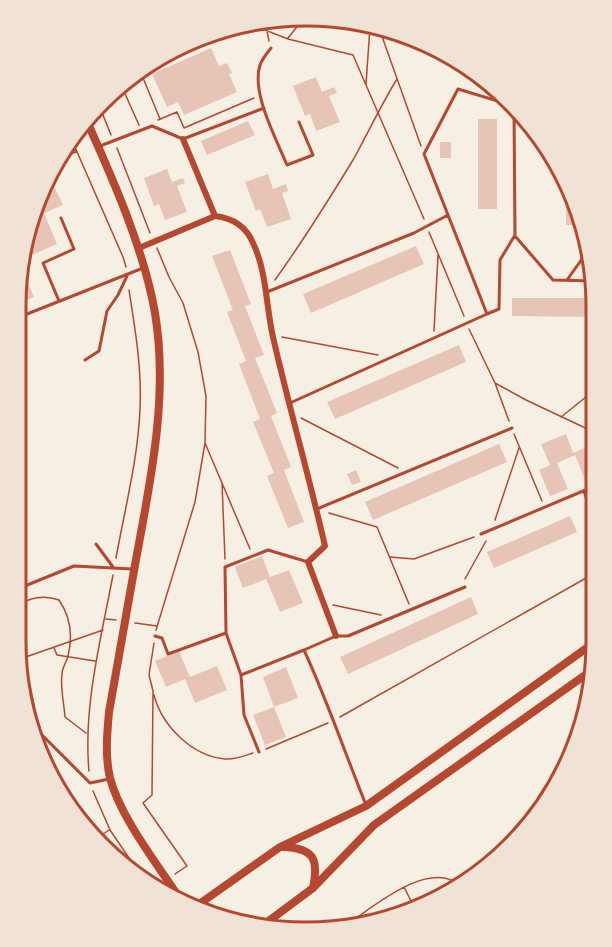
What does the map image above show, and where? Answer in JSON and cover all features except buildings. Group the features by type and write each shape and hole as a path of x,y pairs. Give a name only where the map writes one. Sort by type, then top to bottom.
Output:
{"street":[{"path":"90,127 139,248 155,316 160,403 150,486 107,735 107,756 111,779 123,809 173,888"},
{"path":"183,139 215,216"},
{"path":"139,248 215,216 229,218 243,228 254,243 273,335 325,546 308,562 336,636"},
{"path":"203,902 280,847 366,806 586,648"},
{"path":"271,919 313,888 374,825 584,676"},
{"path":"280,847 305,849 311,855 316,867 313,888"}],"lane":[{"path":"270,48 260,63 257,80 264,108 287,165 314,155 299,122"},
{"path":"487,314 424,154 458,89 497,101"},
{"path":"98,147 152,126 183,139 264,108"},
{"path":"290,403 499,309 500,260 515,235 514,118"},
{"path":"266,293 414,233 448,215"},
{"path":"59,301 43,262 74,249 61,218"},
{"path":"515,235 553,280 585,281"},
{"path":"567,281 582,259"},
{"path":"26,314 144,268"},
{"path":"85,360 99,351 107,311 118,295 127,274"},
{"path":"316,509 512,428"},
{"path":"481,534 584,492 586,498"},
{"path":"96,544 114,569"},
{"path":"259,752 244,715 242,675 226,633 225,567 268,550 308,562"},
{"path":"26,586 74,566 134,569"},
{"path":"242,675 336,636 348,636 465,587"},
{"path":"155,636 162,638 168,654 226,633"},
{"path":"304,650 322,689 332,721 366,806"},
{"path":"41,734 90,783 111,779"}],"path":[{"path":"288,39 298,26"},
{"path":"262,29 288,39 353,55 467,323 495,383 544,508"},
{"path":"267,31 270,48"},
{"path":"366,85 370,33"},
{"path":"382,36 424,154"},
{"path":"143,78 160,119"},
{"path":"266,293 309,233 397,79"},
{"path":"124,92 140,126"},
{"path":"150,122 177,112 184,128 260,95"},
{"path":"103,113 154,242 183,303 198,352 206,396 205,442 195,502 155,636 148,675 157,707 170,727 189,744 205,753 224,759 259,752 332,721 586,578"},
{"path":"75,147 123,257 138,350 140,407 133,475 97,662 87,734 90,783 98,807 130,860"},
{"path":"73,150 77,152"},
{"path":"70,154 77,152"},
{"path":"433,338 438,253"},
{"path":"273,335 388,357"},
{"path":"495,383 586,428"},
{"path":"561,417 586,397"},
{"path":"292,413 406,472"},
{"path":"205,442 253,555"},
{"path":"458,590 491,530 519,447"},
{"path":"222,482 225,567"},
{"path":"316,509 377,527 411,610"},
{"path":"390,557 414,559 481,534"},
{"path":"26,600 44,596 60,600 69,620 70,642 68,657 61,676 65,717 87,734"},
{"path":"323,603 393,617"},
{"path":"26,657 103,630"},
{"path":"53,648 57,655 97,662"},
{"path":"30,692 35,715"},
{"path":"153,692 152,795 143,803 187,866 174,874"},
{"path":"103,834 110,830"},
{"path":"359,916 404,886 437,877 448,877 452,880"},
{"path":"404,886 411,901"}]}
